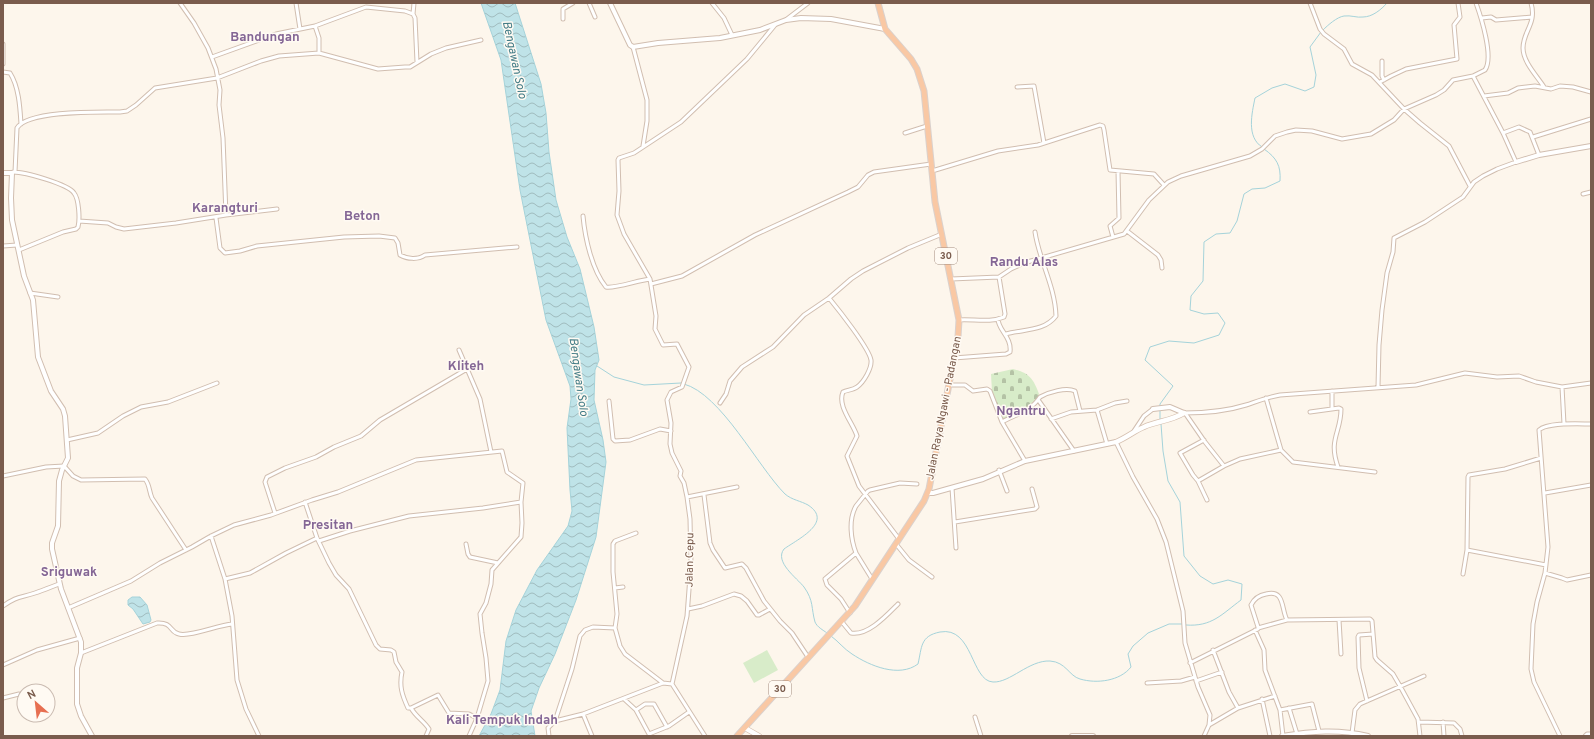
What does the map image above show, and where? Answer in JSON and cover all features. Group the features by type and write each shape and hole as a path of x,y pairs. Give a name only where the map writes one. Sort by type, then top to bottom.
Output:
{"highway":[{"name":"Jalan Raya Ngawi - Padangan","path":"809,658 850,613 928,493 958,337 959,320 935,202 924,91 911,59 885,28 878,3"},
{"name":"30","path":"737,736 809,658"}],"main road":[{"path":"1116,442 1128,437 1148,425 1172,419 1184,413"},
{"path":"745,728 758,736"}],"street":[{"path":"180,3 194,23 212,57 220,90 219,105 224,138 226,216"},
{"path":"296,3 300,29"},
{"path":"414,3 413,14 415,18 417,62"},
{"path":"563,19 563,9 574,3"},
{"path":"589,3 595,17"},
{"path":"610,3 630,45 633,47 647,100 648,121 643,146"},
{"path":"712,3 724,18 732,35"},
{"path":"633,47 658,43 720,38 760,30 786,20 808,3"},
{"path":"1310,3 1320,29 1324,34 1344,49 1355,67 1366,71 1382,81 1404,108 1449,146 1470,186"},
{"path":"1382,81 1406,69 1456,59 1454,25 1460,17 1458,3"},
{"path":"951,279 964,277 999,277 1015,266 1124,234 1146,203 1164,185 1175,178 1250,156 1262,149 1275,136 1296,130 1312,131 1342,139 1371,134 1391,122 1404,108 1436,95 1444,90 1453,80 1473,76 1485,70 1487,65 1486,38 1482,18 1476,3"},
{"path":"1531,3 1533,10 1532,17 1523,46 1523,51 1528,63 1544,87"},
{"path":"212,57 276,34 316,26 366,7 405,11 413,14"},
{"path":"1482,18 1491,17 1496,20 1532,17"},
{"path":"786,20 820,18 885,28"},
{"path":"775,25 747,59 681,122 631,154 618,159 619,191 616,212 624,234 650,279 651,284 673,279 695,270 749,238 858,187 868,175 874,172 931,164"},
{"path":"316,26 319,38 319,53"},
{"path":"92,736 81,716 77,704 77,668 81,653 80,638 59,584 52,543 58,526 60,481 68,458 65,413 53,396 39,361 33,300 24,276 12,220 11,198 17,128 21,124 41,117 59,114 127,111 155,88 217,78 261,61 279,56 319,53 378,69 406,68 446,48 481,40"},
{"path":"3,44 3,64"},
{"path":"1382,61 1382,81"},
{"path":"3,72 10,73 13,80 19,103 21,124"},
{"path":"1473,76 1503,133 1516,162"},
{"path":"1017,86 1034,86 1044,143"},
{"path":"1484,96 1508,93 1518,88 1534,86 1551,89 1560,86 1573,87 1591,92"},
{"path":"1533,137 1591,119"},
{"path":"932,171 998,152 1044,143 1086,128 1101,125 1104,130 1110,170 1154,174 1164,185"},
{"path":"905,133 927,126"},
{"path":"1503,133 1519,127 1530,132 1539,155"},
{"path":"1378,388 1379,345 1382,310 1387,273 1393,252 1394,238 1425,222 1463,197 1470,186 1483,176 1497,169 1539,155 1591,146"},
{"path":"1113,237 1110,226 1119,218 1118,171"},
{"path":"3,173 13,172 40,177 73,191 76,197 79,221 76,229 63,232 19,250"},
{"path":"1583,194 1591,192"},
{"path":"79,221 108,223 124,229 277,209"},
{"path":"583,216 585,235 596,269 606,287 615,287 650,279"},
{"path":"216,218 220,248 225,253 240,251 262,245 357,236 394,238 398,243 400,256 410,258 422,257 426,255 491,251 517,247"},
{"path":"1127,231 1158,255 1161,260 1162,268"},
{"path":"1006,334 1034,329 1055,317 1056,310 1041,259 1035,232"},
{"path":"720,403 726,394 730,381 742,367 770,350 804,315 829,298 851,279 863,271 913,246 942,234"},
{"path":"3,246 17,245"},
{"path":"959,320 977,321 1003,318 1005,315 999,277"},
{"name":"Jalan Cepu","path":"651,284 656,316 655,330 662,344 678,345 689,367 682,387 672,391 667,399 671,423 670,444 672,453 681,471 680,476 684,483 687,497 692,559 688,609 672,684"},
{"path":"30,293 58,297"},
{"path":"829,298 866,348 871,358 870,368 861,383 856,388 843,392 841,396 845,413 857,436 847,456 856,480 909,560 932,577"},
{"path":"954,358 1008,353 1010,349 1006,334 999,327 998,319"},
{"path":"459,350 480,399 491,452"},
{"path":"275,513 265,482 267,477 285,468 316,457 334,447 361,436 380,420 467,369"},
{"path":"1184,413 1246,405 1266,398 1332,391 1416,385 1465,373 1497,377 1519,376 1536,382 1562,387 1591,383"},
{"path":"67,440 98,433 141,407 168,402 217,383"},
{"path":"949,385 965,386 973,391 990,390 1002,422 1025,460"},
{"path":"1562,387 1564,424"},
{"path":"1002,422 1028,410 1038,401 1039,398 1044,395 1061,391 1075,391 1080,410"},
{"path":"1332,391 1332,409"},
{"path":"1266,398 1281,450 1290,460 1296,463 1375,472"},
{"path":"609,401 613,439 615,441 630,440 660,430 671,431"},
{"path":"1038,401 1074,451"},
{"path":"1051,419 1080,410 1097,410 1127,401"},
{"path":"1133,433 1140,421 1153,409 1166,407 1173,408 1184,413 1224,466"},
{"path":"1310,412 1339,408 1341,410 1340,423 1334,440 1338,467"},
{"path":"1097,410 1107,444"},
{"path":"1560,736 1534,682 1531,669 1534,618 1545,573 1548,547 1539,429 1564,424 1591,424"},
{"path":"1204,440 1180,453 1198,481 1207,500"},
{"path":"928,493 983,479 999,470 1025,460 1116,442 1162,531 1183,611 1185,643 1190,663 1200,693 1209,712 1209,725 1204,736"},
{"path":"1198,481 1224,466 1240,459 1281,450"},
{"path":"68,608 124,584 234,525 275,513 356,485 381,473 416,460 502,451 504,464 508,472 522,482 523,491 520,502 522,523 521,537 492,572 491,584 486,603 480,614 488,682 477,718 469,736"},
{"path":"1463,574 1467,550 1468,477 1473,474 1505,469 1541,458"},
{"path":"3,476 46,467 64,466"},
{"path":"64,466 73,476 81,480 145,479 149,485 149,494 186,550"},
{"path":"999,470 1007,491"},
{"path":"873,579 856,554 852,542 853,516 857,506 870,490 900,483 917,484"},
{"path":"1545,493 1591,485"},
{"path":"687,497 704,495 737,487"},
{"path":"952,488 956,548"},
{"path":"955,522 1035,508 1037,507 1037,503 1032,489"},
{"path":"704,495 710,543 713,550 725,568 742,564 744,566 770,609 792,633 809,658"},
{"path":"305,502 318,540 334,571 349,589 376,645 380,649 391,650 394,652 396,662 402,672 400,683 401,692 407,706 411,708 415,715 424,722 429,729 426,736"},
{"path":"226,579 250,574 286,553 318,540 345,532 409,516 483,508 520,502"},
{"path":"636,533 614,543 612,558 617,614 615,628 620,646 625,654 663,683"},
{"path":"211,536 226,579 238,680 246,709 259,736"},
{"path":"466,544 470,557 498,563"},
{"path":"1467,550 1546,565"},
{"path":"850,613 841,599 827,585 825,579 856,554"},
{"path":"1545,573 1567,580 1591,575"},
{"path":"3,606 20,596 34,594 59,584"},
{"path":"615,588 623,587"},
{"path":"1287,620 1281,599 1273,592 1264,594 1251,605 1264,650 1265,670 1280,710 1283,736 1322,731 1352,733 1368,736"},
{"path":"688,609 702,606 734,594 744,598 757,615 770,609"},
{"path":"842,622 851,633 858,633 874,625 898,604"},
{"path":"1190,663 1257,629 1287,620 1370,619 1372,621 1374,652 1377,660 1393,674 1400,686 1419,722 1420,736"},
{"path":"1338,620 1341,654"},
{"path":"81,653 157,623 166,624 175,632 181,634 200,632 222,625 232,624"},
{"path":"549,736 548,728 555,721 572,669 580,636 585,630 593,627 615,628"},
{"path":"1367,701 1359,668 1358,637 1359,635 1373,634"},
{"path":"3,665 37,650 80,638"},
{"path":"1213,650 1229,692 1238,708"},
{"path":"1196,681 1222,672"},
{"path":"1352,733 1355,710 1360,704 1424,676"},
{"path":"1146,683 1181,681 1194,677"},
{"path":"555,721 583,714 663,683 672,684 705,736"},
{"path":"3,698 16,695"},
{"path":"411,708 438,695 449,713 469,714 477,718"},
{"path":"1209,725 1238,708 1275,696"},
{"path":"624,699 636,710 648,733 666,727 689,712"},
{"path":"1262,699 1270,736"},
{"path":"636,710 645,704 654,704 666,727"},
{"path":"1280,710 1312,704 1324,736"},
{"path":"1289,708 1297,734"},
{"path":"583,714 592,736"},
{"path":"975,717 981,736"},
{"path":"1419,722 1454,723 1457,725 1462,736"},
{"path":"1443,722 1444,736"},
{"path":"1585,736 1587,734 1591,734"},
{"path":"1073,736 1093,736"}],"green space":[{"path":"1013,369 1027,374 1035,384 1039,394 1037,400 1026,408 1003,420 992,392 991,374"},
{"path":"767,650 778,670 754,683 743,663"}],"water":[{"name":"Bengawan Solo","path":"481,3 515,3 541,84 546,113 549,152 556,200 567,237 580,269 594,327 599,360 595,370 594,400 603,440 606,462 596,537 576,600 555,654 539,688 531,711 535,736 479,736 491,714 500,690 506,641 516,610 537,570 568,526 572,511 567,428 571,399 570,386 546,320 520,190 501,60"},
{"path":"132,597 140,597 147,605 151,620 150,622 143,624 133,609 128,605 128,600"}],"waterway":[{"path":"1323,30 1341,17 1370,16 1379,11 1387,3"},
{"path":"1262,147 1257,143 1252,131 1251,124 1255,98 1272,88 1285,84 1305,91 1314,87 1316,75 1310,47 1321,32"},
{"path":"1160,406 1173,386 1145,360 1150,347 1169,341 1194,343 1219,335 1225,323 1218,313 1204,314 1190,310 1191,296 1203,281 1204,242 1216,234 1230,233 1237,221 1244,194 1252,189 1265,188 1280,181 1279,167 1275,159 1264,149"},
{"path":"597,366 614,377 644,385 681,383"},
{"path":"684,384 698,390 725,416 774,482 785,494 808,505 815,511 817,518 816,524 805,535 784,549 782,559 788,570 807,592 811,601 816,624 827,633"},
{"path":"1160,410 1160,420"},
{"path":"1161,424 1163,451 1168,481 1180,502 1184,556 1200,576 1213,584 1228,580 1242,584 1241,600 1222,615 1203,624 1186,625"},
{"path":"831,636 849,652 867,663 885,669 902,670 918,664 921,647 925,639 940,632 951,632 959,637 965,645 980,673 986,679 993,682 1006,679 1035,664 1050,661 1064,666 1073,675 1080,679 1101,681 1115,678 1126,672 1131,667 1128,654 1133,646 1148,633 1169,624 1183,624"}],"district":[{"name":"Bandungan","path":"265,38"},
{"name":"Karangturi","path":"225,209"},
{"name":"Beton","path":"362,217"},
{"name":"Randu Alas","path":"1024,263"},
{"name":"Kliteh","path":"466,367"},
{"name":"Ngantru","path":"1021,412"},
{"name":"Presitan","path":"328,526"},
{"name":"Sriguwak","path":"69,573"},
{"name":"Kali Tempuk Indah","path":"502,721"}]}
